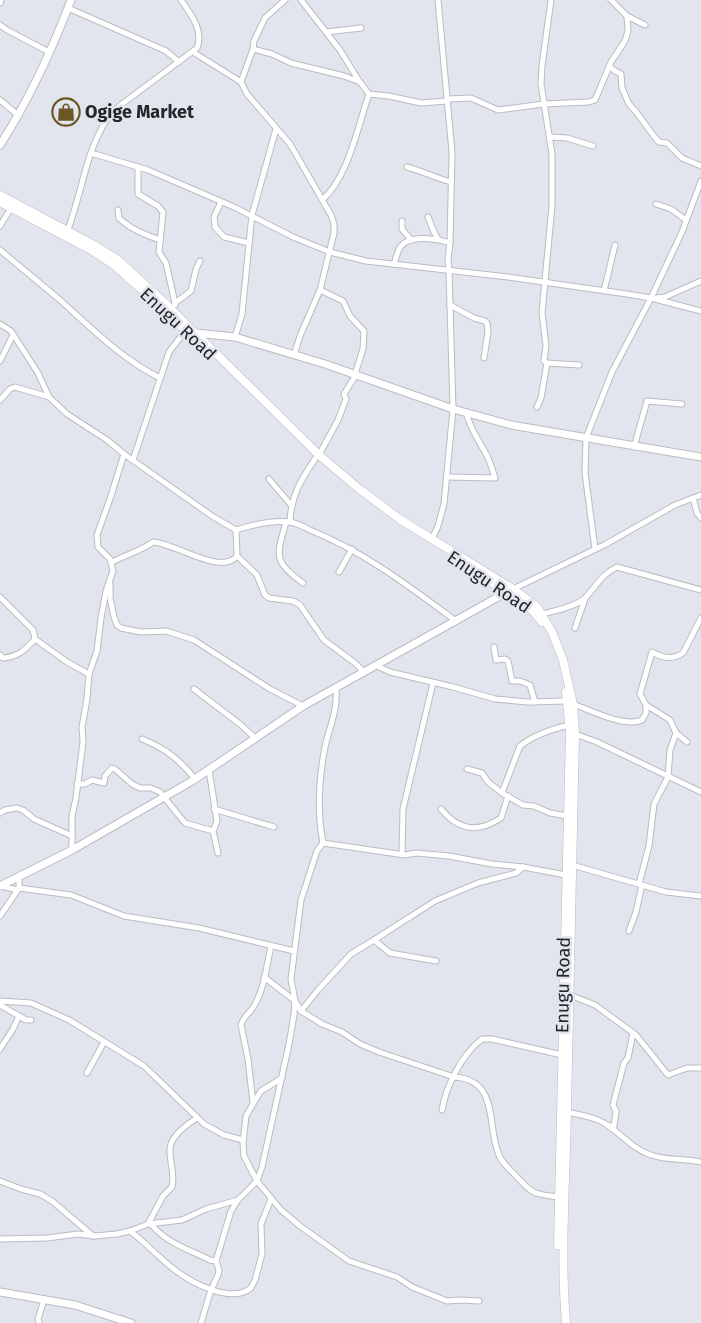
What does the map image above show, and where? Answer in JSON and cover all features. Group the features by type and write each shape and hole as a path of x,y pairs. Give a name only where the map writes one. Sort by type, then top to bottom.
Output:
{"main road":[{"path":"0,195 66,234 118,260 173,306 191,333"},
{"name":"Enugu Road","path":"0,202 66,234 114,265 191,333 317,457 376,508 510,590 533,611 548,634 570,702 558,1197 561,1323"},
{"path":"317,457 380,505 537,607 552,632 563,660 575,734 563,1250 566,1323"}],"street":[{"path":"0,145 19,116 49,52 70,0"},
{"path":"66,234 78,203 91,153 105,121 114,110 193,52 199,44 199,31 181,0"},
{"path":"241,82 254,41 265,18 285,0"},
{"path":"301,0 369,94 421,103 471,98 498,110 595,100 609,66 625,41 628,31 627,16"},
{"path":"432,539 444,504 453,409 450,271 448,258 452,152 438,0"},
{"path":"537,407 542,398 547,363 544,361 546,346 542,313 543,282 552,206 552,154 543,104 542,66 551,0"},
{"path":"611,0 627,16 645,25"},
{"path":"68,8 166,51 179,62"},
{"path":"0,25 49,52"},
{"path":"326,32 361,28"},
{"path":"253,49 272,54 291,63 344,76 360,82"},
{"path":"193,52 241,82 247,94 290,144 331,215 334,224 330,252 320,290 294,355"},
{"path":"609,66 621,74 622,88 629,104 638,113 652,135 659,142 666,143 682,158 701,166"},
{"path":"322,200 336,185 343,170 369,94"},
{"path":"0,100 19,116"},
{"path":"235,337 242,314 252,216 276,129"},
{"path":"550,137 567,138 593,146"},
{"path":"91,153 138,167 221,202 293,237 330,252 366,261 543,282 651,298 701,311"},
{"path":"138,167 138,194 158,206 163,212 159,252 166,263 173,306"},
{"path":"407,167 451,182"},
{"path":"594,549 585,473 586,438 612,372 651,298 686,220 701,181"},
{"path":"221,202 214,217 214,227 224,237 249,242"},
{"path":"656,204 671,209 686,220"},
{"path":"0,226 11,208"},
{"path":"118,210 119,218 124,222 143,234 160,240"},
{"path":"428,217 438,239"},
{"path":"402,222 402,230 411,240"},
{"path":"430,238 434,232"},
{"path":"394,264 402,245 411,240 430,238 450,243"},
{"path":"604,291 614,245"},
{"path":"0,250 105,340 145,370 160,378"},
{"path":"173,306 191,291 196,269 200,262"},
{"path":"651,298 665,297 701,281"},
{"path":"303,583 288,572 279,558 279,550 291,505 302,478 317,457 338,420 346,399 344,394 355,375 364,350 364,332 350,316 343,301 320,290"},
{"path":"450,305 487,323 488,332 484,358"},
{"path":"0,324 9,329 38,373 48,397"},
{"path":"133,460 169,352 191,333 235,337 355,375 453,409 511,425 701,457"},
{"path":"0,361 13,335"},
{"path":"547,363 579,365"},
{"path":"0,400 16,387 48,397 67,414 107,440 212,516 236,530 256,524 288,522 321,534 352,550 406,584 456,621"},
{"path":"634,446 647,402 682,404"},
{"path":"447,477 495,478 485,452 476,440 466,412"},
{"path":"72,850 72,816 88,674 97,651 103,606 108,596 112,571 112,562 98,547 96,539 124,454"},
{"path":"269,479 291,505"},
{"path":"0,886 72,850 195,779 304,706 336,687 510,590 594,549 675,505 701,495"},
{"path":"693,498 697,513 701,518"},
{"path":"236,530 237,556 257,575 265,595 268,598 293,601 300,605 324,640 364,672"},
{"path":"112,562 153,542 219,562 231,562 237,556"},
{"path":"339,572 352,550"},
{"path":"575,628 585,599 596,583 617,567 701,590"},
{"path":"108,596 117,625 121,628 140,632 166,631 194,640 270,689 304,706"},
{"path":"0,597 33,630 35,639 66,662 88,674"},
{"path":"542,614 562,609 585,599"},
{"path":"103,606 112,607"},
{"path":"376,666 390,672 495,699 570,702 604,715 634,722 642,720 646,713 646,705 640,694 652,652 657,656 672,658 683,653 701,618"},
{"path":"0,655 3,658 12,658 18,655 35,639"},
{"path":"494,647 496,660 505,659 508,661 512,682 520,681 530,685 535,702"},
{"path":"402,854 403,809 434,683"},
{"path":"201,1323 211,1290 216,1283 219,1270 216,1260 231,1211 238,1200 257,1181 262,1167 290,1044 295,1001 291,979 300,900 317,851 323,843 319,822 320,792 325,748 337,706 336,687"},
{"path":"194,689 256,739"},
{"path":"646,705 670,720 676,733 688,742"},
{"path":"502,793 520,746 554,728 570,724"},
{"path":"629,931 636,912 649,846 654,804 668,777 670,750 676,733"},
{"path":"575,734 597,742 701,792"},
{"path":"142,738 168,751 195,779"},
{"path":"77,784 85,784 92,780 104,783 105,776 113,768 132,784 140,788 157,790 185,823 213,832"},
{"path":"467,769 482,773 488,782 502,793 523,805 534,806 550,813 567,816"},
{"path":"209,770 217,821 213,832 218,853"},
{"path":"441,809 450,820 466,828 481,829 501,818 508,796"},
{"path":"0,813 17,808 23,810 34,819 72,836"},
{"path":"214,809 274,827"},
{"path":"323,843 402,854 416,853 449,856 492,864 524,867 566,876"},
{"path":"572,865 666,892 701,896"},
{"path":"301,1011 351,954 435,901 478,883 516,873 524,867"},
{"path":"0,916 18,889 19,878"},
{"path":"0,886 71,895 124,916 199,928 294,951"},
{"path":"374,940 390,952 436,961"},
{"path":"253,1104 248,1060 241,1025 242,1020 254,1005 264,977 271,946"},
{"path":"264,977 295,1001 301,1011 322,1024 342,1032 360,1044 454,1077 460,1077 477,1085 488,1100 498,1153 503,1163 536,1193 558,1197"},
{"path":"570,995 596,1005 634,1033 668,1076 687,1068 701,1068"},
{"path":"0,1001 31,1003 69,1020 144,1066 190,1109 197,1118 224,1135 243,1140"},
{"path":"0,1005 26,1020 31,1020"},
{"path":"0,1049 19,1016"},
{"path":"609,1126 614,1126 616,1116 614,1105 624,1063 628,1058 634,1033"},
{"path":"442,1110 463,1059 482,1039 492,1039 562,1055"},
{"path":"87,1073 104,1042"},
{"path":"282,1078 261,1091 246,1116 243,1140 244,1156 257,1181 271,1198 300,1226 349,1261 397,1277 412,1287 447,1301 479,1301"},
{"path":"567,1112 596,1119 609,1126 631,1146 651,1155 701,1162"},
{"path":"149,1224 163,1196 172,1187 174,1172 170,1144 184,1126 197,1118"},
{"path":"0,1181 40,1194 52,1201 94,1236"},
{"path":"130,1231 176,1271 196,1283 225,1294 242,1293 251,1288 258,1272 262,1254 261,1224 271,1198"},
{"path":"0,1239 47,1238 78,1234 94,1236 130,1231 149,1224 182,1220 206,1209 238,1200"},
{"path":"149,1224 172,1243 210,1260 216,1260"},
{"path":"0,1292 75,1306 131,1323"},
{"path":"39,1323 38,1319 44,1300"}],"place":[{"name":"Ogige Market","path":"66,112"}]}
